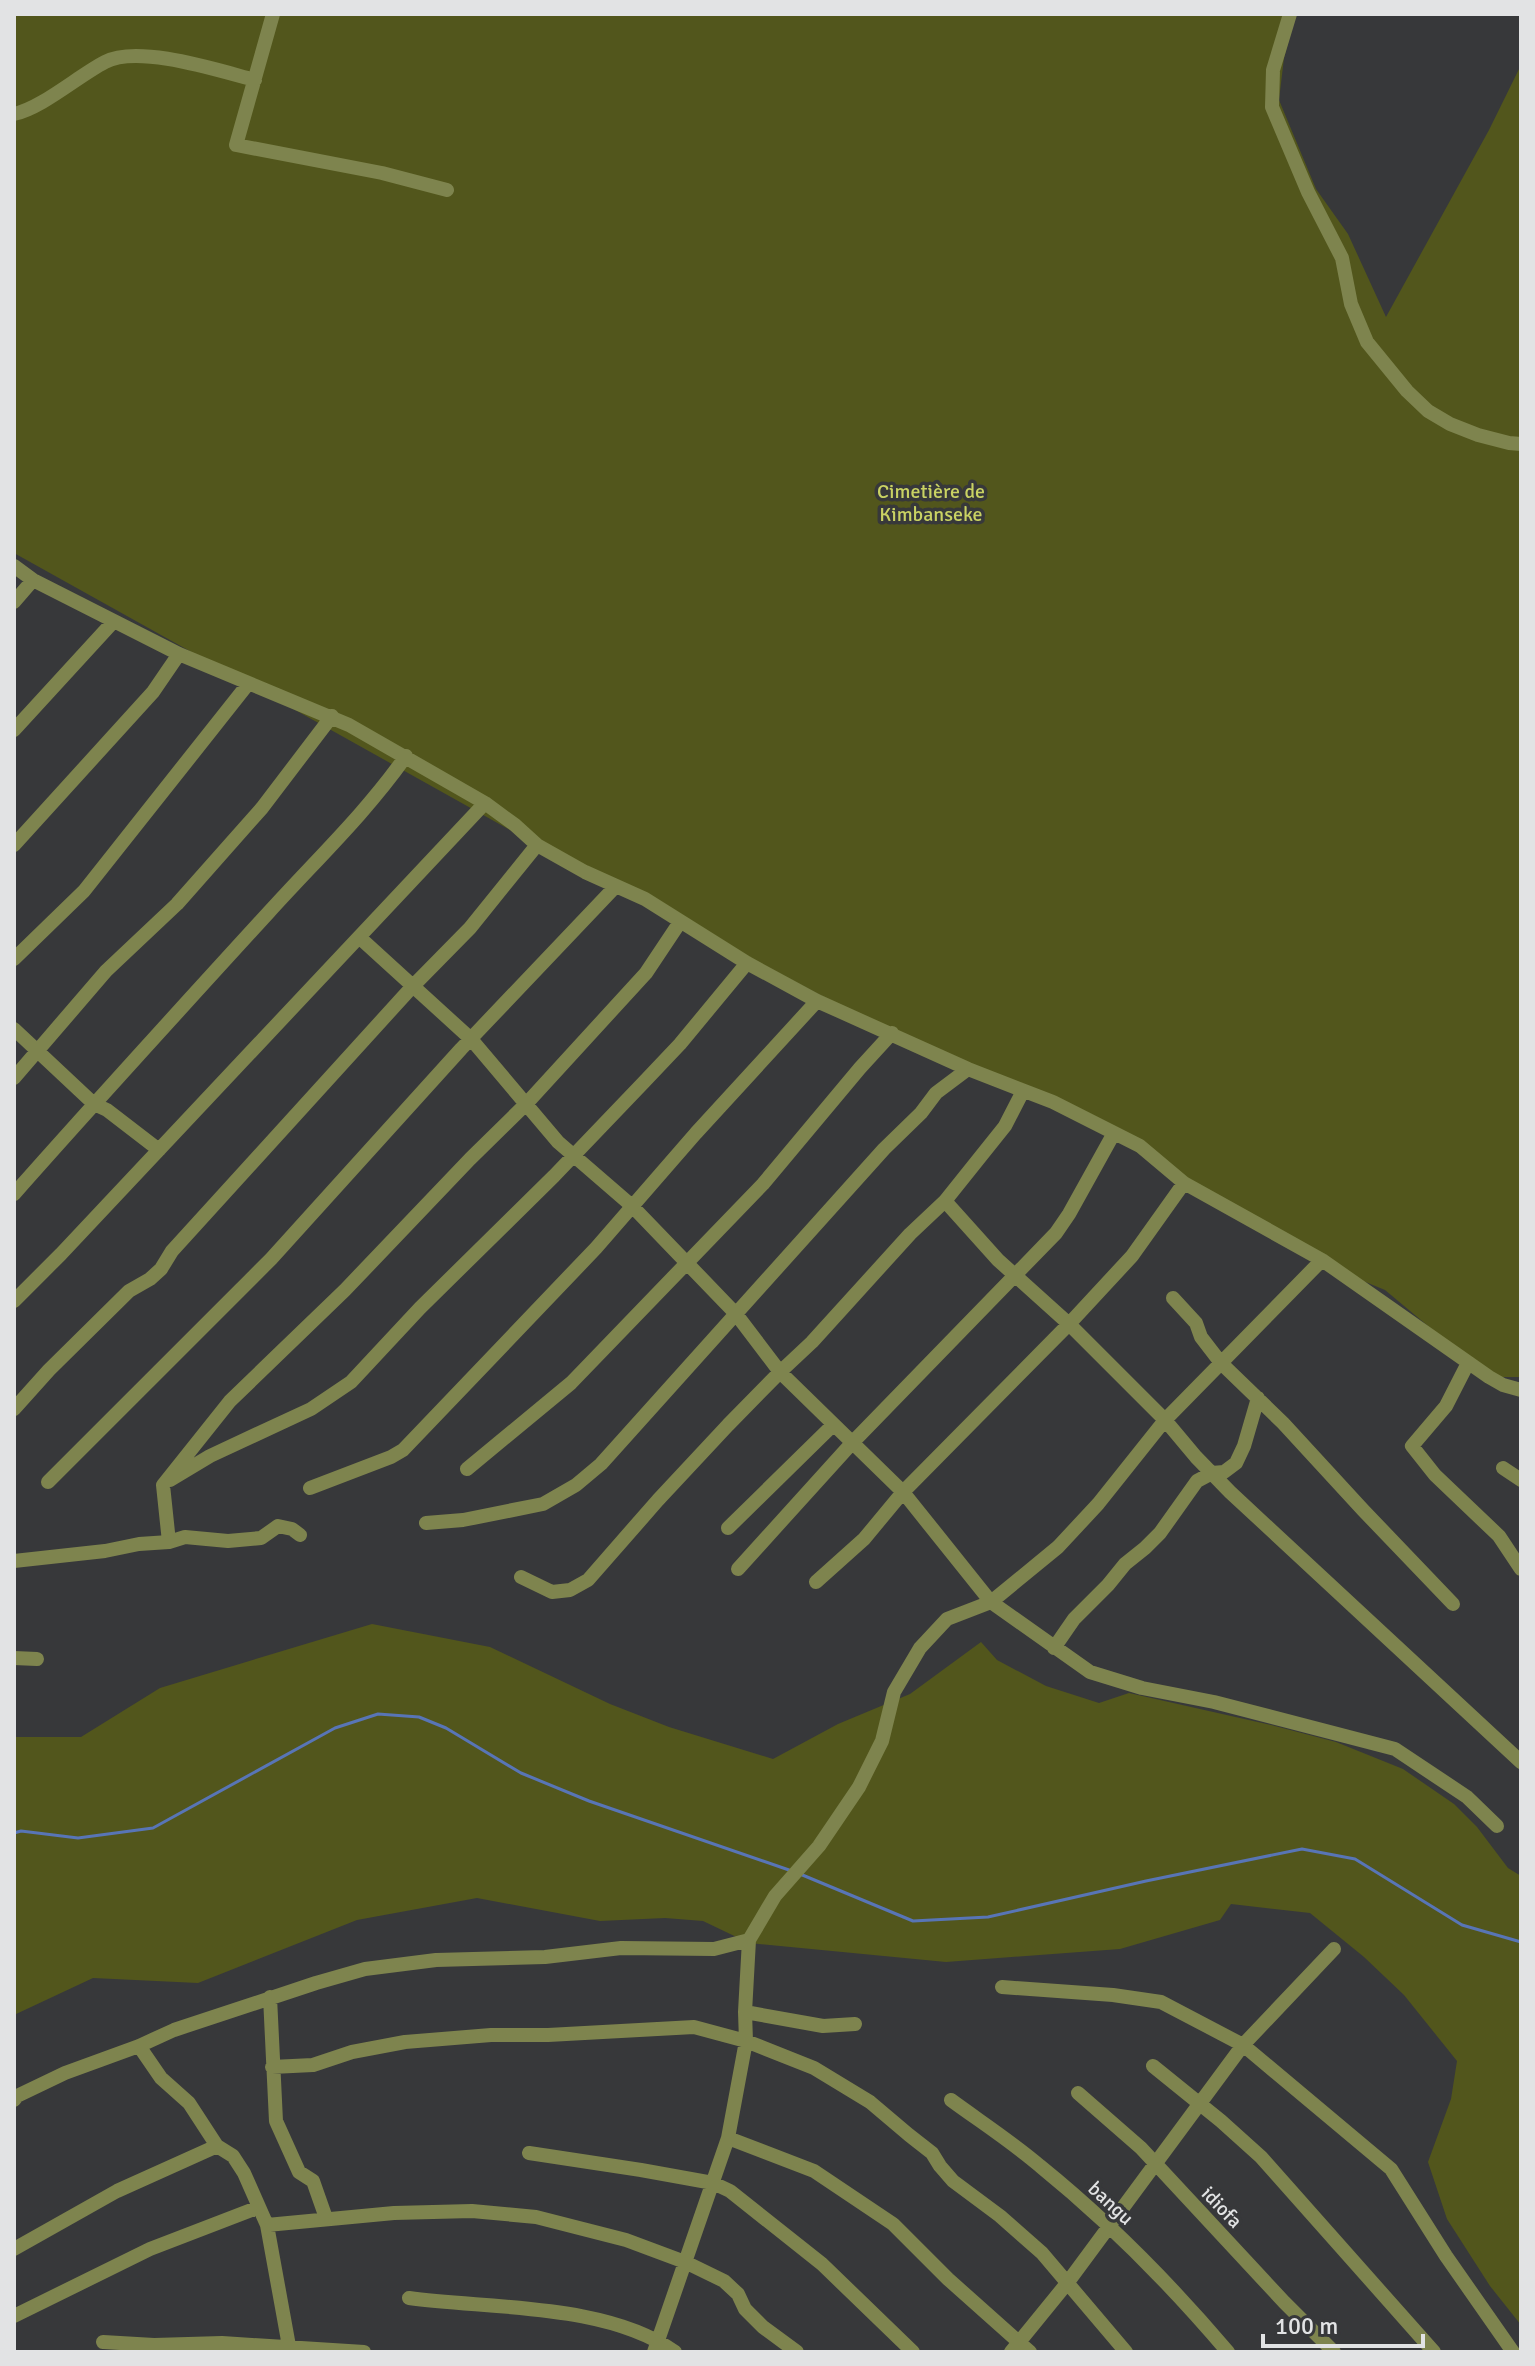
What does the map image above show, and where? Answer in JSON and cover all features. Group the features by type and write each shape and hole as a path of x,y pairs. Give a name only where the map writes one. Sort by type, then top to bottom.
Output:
{"street":[{"path":"273,14 236,145 382,173 447,190"},
{"path":"1290,14 1273,70 1272,107 1308,192 1342,258 1351,304 1367,342 1407,391 1428,411 1478,435 1521,444"},
{"path":"14,114 32,107 108,60 125,57 180,61 255,80"},
{"path":"14,566 33,580 179,654 332,716 406,756 485,803 537,845 585,872 645,899 747,963 817,1001 968,1069 1053,1102 1140,1146 1184,1183 1322,1260 1468,1363 1503,1385 1521,1390"},
{"path":"14,602 33,580"},
{"path":"14,730 113,622"},
{"path":"14,845 153,692 179,654"},
{"path":"14,959 84,891 248,684"},
{"path":"14,1078 106,971 177,904 262,808 332,716"},
{"path":"14,1194 275,905 347,831 406,756"},
{"path":"14,1301 485,803"},
{"path":"14,1409 129,1291 161,1269 172,1251 412,987 470,928 537,845"},
{"path":"48,1482 271,1259 471,1039 616,886"},
{"path":"169,1542 163,1485 230,1401 345,1290 527,1103 646,973 680,922"},
{"path":"359,937 471,1039 572,1156 632,1206 736,1314 780,1372 903,1492 991,1602 1090,1672 1142,1688 1214,1702 1395,1749 1467,1797 1497,1826"},
{"path":"163,1485 210,1456 311,1409 351,1382 680,1044 747,963"},
{"path":"310,1488 403,1450 596,1248 817,1001"},
{"path":"14,1029 94,1104 107,1110 159,1150"},
{"path":"467,1469 571,1383 687,1264 763,1184 892,1033"},
{"path":"426,1523 463,1520 543,1504 576,1485 601,1464 936,1093 968,1069"},
{"path":"521,1577 552,1592 570,1590 588,1580 658,1500 945,1201 1005,1126 1023,1091"},
{"path":"738,1569 852,1443 1056,1233 1114,1133"},
{"path":"816,1582 864,1539 903,1492 1132,1256 1184,1183"},
{"path":"945,1201 1015,1277 1069,1324 1165,1420 1212,1473 1521,1762"},
{"path":"657,2346 728,2138 746,2041 749,1940 775,1896 819,1846 859,1787 882,1741 894,1692 920,1648 947,1619 991,1602 1058,1547 1098,1504 1165,1420 1322,1260"},
{"path":"1173,1298 1196,1323 1201,1337 1221,1363 1453,1604"},
{"path":"1468,1363 1446,1406 1412,1446 1435,1475 1499,1536 1521,1569"},
{"path":"1054,1648 1074,1619 1125,1564 1160,1533 1197,1481 1212,1473 1224,1472 1236,1463 1258,1398"},
{"path":"728,1528 833,1425"},
{"path":"1503,1468 1521,1480"},
{"path":"14,1561 105,1551 185,1537 228,1541 261,1538 278,1526 292,1529 300,1535"},
{"path":"14,1658 37,1659"},
{"path":"14,2100 65,2073 174,2030 365,1969 470,1958 545,1957 621,1948 714,1949 749,1940"},
{"path":"728,2138 814,2171 893,2224 1020,2349 1243,2045 1334,1949"},
{"path":"1002,1987 1113,1995 1161,2002 1243,2045 1391,2169 1446,2256 1513,2352"},
{"path":"270,1997 276,2121 299,2172 313,2181 326,2218"},
{"path":"745,2012 823,2026 855,2024"},
{"path":"272,2067 313,2065 352,2052 405,2042 491,2035 694,2027 746,2041 814,2068 870,2102 932,2153 953,2181 1042,2253 1126,2352"},
{"path":"139,2046 161,2078 189,2103 217,2146 233,2156 244,2173 267,2225 289,2346"},
{"path":"1153,2066 1261,2157 1434,2352"},
{"name":"idiofa","path":"1078,2093 1141,2148 1334,2352"},
{"name":"bangu","path":"951,2100 1040,2166 1108,2227 1193,2311 1228,2352"},
{"path":"14,2249 117,2191 217,2146"},
{"path":"529,2153 713,2183 730,2191 822,2264 913,2352"},
{"path":"14,2316 150,2249 259,2207"},
{"path":"267,2225 326,2218 472,2211 536,2217 626,2240 685,2262 724,2281 763,2327 797,2352"},
{"path":"409,2298 580,2316 630,2329 657,2346 675,2352"},
{"path":"103,2342 154,2345 222,2343 364,2352"}],"green space":[{"name":"Cimetière de Kimbanseke","path":"14,14 1296,14 1284,58 1279,100 1316,189 1348,234 1386,317 1489,130 1521,65 1521,1377 1489,1377 1385,1290 1334,1269 1184,1183 1140,1146 892,1033 537,845 14,553"},
{"path":"372,1624 490,1647 610,1704 669,1727 773,1759 838,1724 910,1694 981,1642 997,1660 1046,1686 1099,1703 1129,1693 1336,1742 1403,1769 1454,1804 1477,1827 1508,1868 1521,1876 1521,2325 1490,2286 1447,2219 1428,2162 1451,2099 1457,2061 1404,1995 1310,1913 1231,1904 1220,1920 1120,1949 946,1962 749,1943 703,1921 665,1918 600,1921 477,1898 357,1920 198,1983 93,1978 14,2015 14,1737 81,1737 160,1688"}],"waterway":[{"path":"14,1833 21,1831 78,1838 153,1828 335,1728 378,1714 419,1717 446,1728 521,1773 589,1801 789,1870"},
{"path":"800,1874 913,1921 988,1917 1302,1849 1355,1859 1462,1925 1521,1942"}]}
